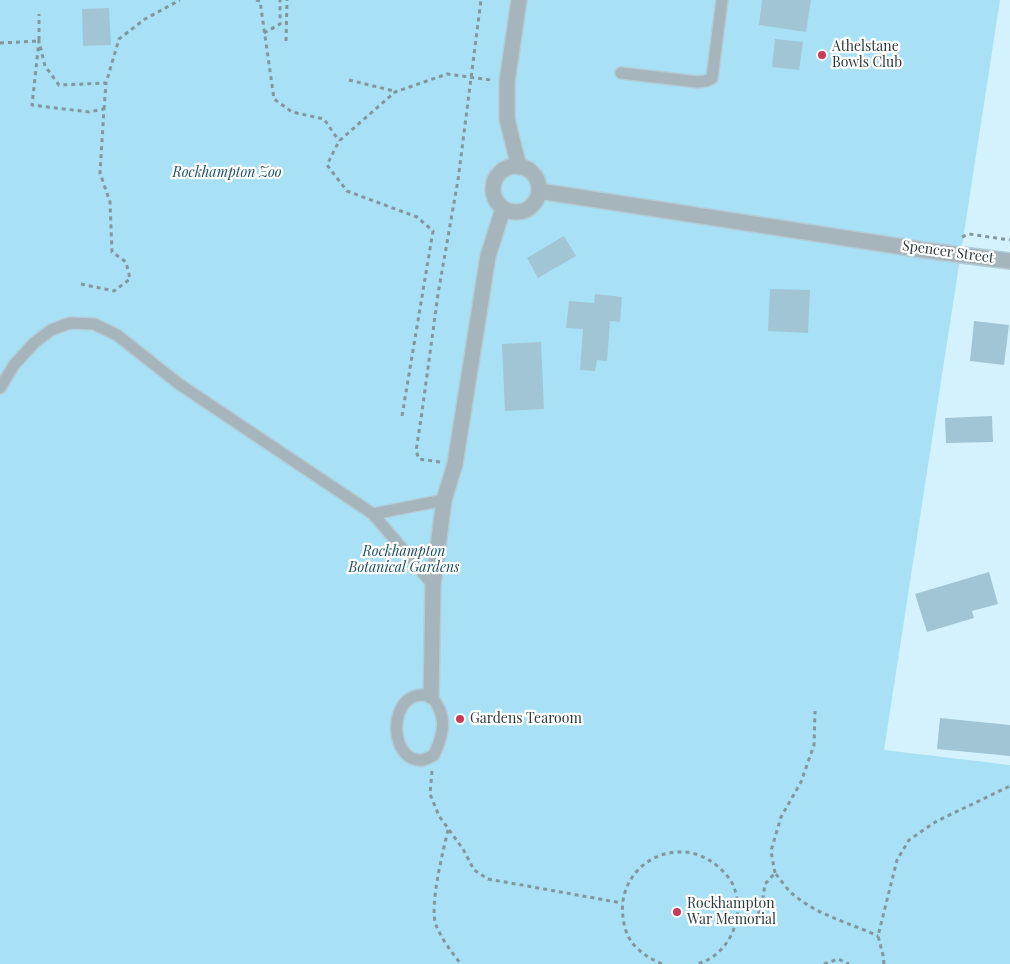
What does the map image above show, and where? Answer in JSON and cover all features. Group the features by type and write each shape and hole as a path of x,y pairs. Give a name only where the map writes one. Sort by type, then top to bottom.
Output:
{"street":[{"path":"519,0 507,82 507,119 519,167"},
{"path":"519,167 526,169 536,178 538,191 536,199 526,210 511,212 503,209 494,197 494,182 498,174 504,170 519,167"},
{"name":"Spencer Street","path":"538,191 923,250 1010,261"},
{"path":"431,696 433,585 444,500 455,464 488,256 503,209"}],"lane":[{"path":"621,73 698,82 712,78 722,0"},
{"path":"0,388 14,366 34,343 51,330 70,322 94,324 117,336 179,384 373,514 433,585"},
{"path":"373,514 444,500"},
{"path":"431,696 442,714 442,739 434,755 424,760 412,759 399,743 397,733 399,714 403,704 411,697 431,696"}],"path":[{"path":"81,284 114,291 130,279 126,262 112,252 110,202 100,173 106,83 118,39 145,19 180,0"},
{"path":"256,0 260,1 274,99 292,112 324,119 339,141"},
{"path":"264,34 280,24 280,0"},
{"path":"286,41 287,0"},
{"path":"440,462 419,458 416,451 438,294 458,180 481,0"},
{"path":"39,14 39,41 32,105 89,112 104,109"},
{"path":"39,41 45,66 58,85 106,83"},
{"path":"0,43 39,41"},
{"path":"402,416 433,231 417,217 347,191 327,165 339,141 395,92 447,74 507,82"},
{"path":"349,80 395,92"},
{"path":"815,711 814,745 801,782 781,817 771,851 775,873 793,895 820,913 878,936"},
{"path":"434,755 430,794 439,816 463,849 474,870 488,879 622,902"},
{"path":"884,964 878,936 897,860 909,840 937,822 1010,786"},
{"path":"448,830 439,870 434,910 436,924 461,964"},
{"path":"662,964 647,957 633,944 624,926 622,902 625,888 635,872 649,860 666,853 685,851 703,856 718,866 730,881 737,898 738,917 732,935 720,951 704,962 697,964"},
{"path":"736,921 746,921 761,911 765,884 775,873"},
{"path":"824,964 838,959 849,964"}],"green space":[{"name":"Rockhampton Botanical Gardens","path":"0,0 1000,0 884,750 1010,765 1010,964 0,964"}],"building":[{"path":"762,0 811,0 806,32 759,25"},
{"path":"109,8 111,45 83,46 82,9"},
{"path":"775,39 803,42 799,70 772,67"},
{"path":"564,236 576,256 538,278 527,258"},
{"path":"770,289 810,290 808,333 768,331"},
{"path":"595,294 622,297 620,322 610,321 607,361 597,360 595,371 580,370 583,329 566,328 569,301 594,303"},
{"path":"974,321 1009,325 1004,365 970,361"},
{"path":"541,342 544,409 505,411 502,344"},
{"path":"992,416 993,442 946,443 945,418"},
{"path":"989,572 998,604 972,611 974,618 927,632 915,594"},
{"path":"940,718 1010,725 1010,756 937,749"}],"place":[{"name":"Athelstane Bowls Club","path":"822,55"},
{"name":"Gardens Tearoom","path":"460,719"},
{"name":"Rockhampton War Memorial","path":"677,912"}],"park label":[{"name":"Rockhampton Zoo","path":"227,173"}]}
